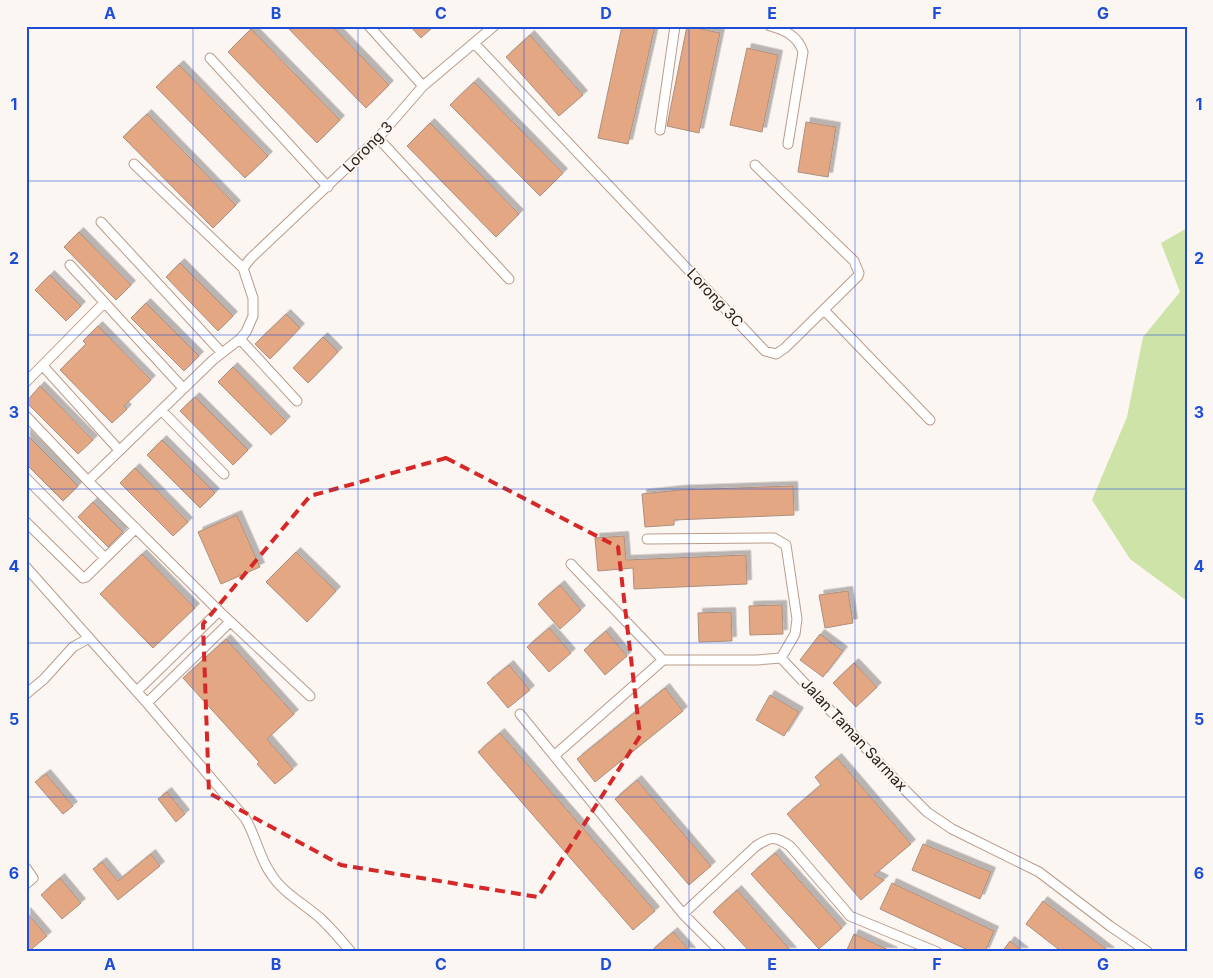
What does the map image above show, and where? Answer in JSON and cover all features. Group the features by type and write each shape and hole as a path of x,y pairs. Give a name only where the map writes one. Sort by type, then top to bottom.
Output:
{"street":[{"path":"370,26 423,86"},
{"name":"Lorong 3","path":"243,268 251,258 378,138 423,86 494,26"},
{"path":"660,130 675,26"},
{"path":"770,26 785,30 793,36 800,44 803,52 788,144"},
{"name":"Lorong 3C","path":"474,43 765,351 776,354 785,348 858,276 858,270 854,260 755,165"},
{"path":"210,58 328,187"},
{"path":"378,138 509,278"},
{"path":"88,480 183,388 240,339 246,332 252,316 253,298 243,268 134,164"},
{"path":"101,222 222,353"},
{"path":"70,265 183,388"},
{"path":"26,382 104,303"},
{"path":"824,310 930,420"},
{"path":"240,339 297,401"},
{"path":"42,366 119,450"},
{"path":"161,410 224,474"},
{"path":"26,416 230,622 310,696"},
{"path":"26,478 105,558"},
{"path":"26,522 80,577 86,577 136,528"},
{"path":"555,755 663,660 757,660 782,658 794,634 797,619 786,545 774,538 647,539"},
{"path":"571,564 663,660"},
{"path":"26,567 137,691 245,818 253,830 271,875 321,919 351,952"},
{"path":"137,691 219,611"},
{"path":"147,703 230,622"},
{"path":"26,694 44,679 73,648 89,638"},
{"name":"Jalan Taman Sarmax","path":"782,658 884,769 927,812 952,829 1039,872 1110,926 1148,952"},
{"path":"520,714 683,914 721,952"},
{"path":"683,914 756,846 769,838 779,838 790,846 850,916 936,952"},
{"path":"26,868 33,878 26,884"}],"highlighted area":[{"path":"446,458 618,547 640,736 538,897 341,865 209,793 203,624 310,496"}],"green space":[{"path":"1187,228 1187,601 1130,559 1092,500 1127,417 1143,337 1180,292 1161,243"}],"building":[{"path":"286,26 332,26 389,85 366,108"},
{"path":"410,26 434,26 421,38"},
{"path":"622,26 655,26 628,144 598,138"},
{"path":"687,26 720,33 699,133 667,126"},
{"path":"251,29 340,120 317,143 228,52"},
{"path":"530,35 583,95 559,116 506,57"},
{"path":"747,48 778,55 762,132 730,125"},
{"path":"179,65 268,156 245,178 156,87"},
{"path":"474,82 563,173 540,196 450,105"},
{"path":"147,114 236,205 213,228 123,137"},
{"path":"806,122 836,127 828,177 798,172"},
{"path":"430,123 519,214 496,237 407,146"},
{"path":"79,232 131,285 116,300 64,247"},
{"path":"180,263 233,316 218,331 166,277"},
{"path":"50,275 81,306 66,321 35,290"},
{"path":"146,303 199,356 184,371 131,318"},
{"path":"286,314 300,328 270,359 255,344"},
{"path":"98,326 151,380 124,406 127,409 112,423 60,370 86,344 83,341"},
{"path":"323,337 338,352 308,383 293,368"},
{"path":"233,367 286,421 271,435 218,382"},
{"path":"40,386 93,440 78,454 26,402"},
{"path":"195,397 248,450 233,465 180,411"},
{"path":"26,434 78,486 63,501 26,464"},
{"path":"162,440 215,493 200,508 147,455"},
{"path":"135,468 188,522 173,536 120,483"},
{"path":"793,486 794,515 674,520 674,525 645,527 642,494 680,490"},
{"path":"93,502 123,532 108,547 78,517"},
{"path":"237,515 260,567 221,584 198,532"},
{"path":"624,536 626,560 746,555 747,584 634,589 633,568 598,571 595,538"},
{"path":"296,552 336,591 307,622 266,582"},
{"path":"142,554 195,608 153,648 100,594"},
{"path":"560,585 581,610 560,629 538,604"},
{"path":"848,591 853,623 825,628 819,595"},
{"path":"782,605 783,634 750,635 749,606"},
{"path":"731,612 732,641 699,642 698,613"},
{"path":"549,628 571,653 549,672 527,647"},
{"path":"606,631 627,656 605,675 584,650"},
{"path":"820,634 843,651 823,677 800,660"},
{"path":"226,639 294,714 267,739 293,769 275,784 257,764 259,762 183,678"},
{"path":"854,663 877,687 856,707 833,683"},
{"path":"509,665 530,690 508,708 487,683"},
{"path":"665,688 683,711 595,782 577,759"},
{"path":"770,695 799,712 784,736 756,720"},
{"path":"500,733 655,911 633,930 478,752"},
{"path":"837,758 911,844 874,875 884,880 861,900 787,814 821,785 815,777"},
{"path":"46,774 73,806 63,814 35,782"},
{"path":"637,780 711,866 689,885 615,799"},
{"path":"167,792 185,814 176,822 158,799"},
{"path":"923,844 991,872 980,899 912,870"},
{"path":"775,853 842,928 819,949 751,874"},
{"path":"151,854 160,866 118,900 93,869 102,862 118,881"},
{"path":"60,878 81,903 62,919 41,895"},
{"path":"892,883 994,931 985,952 972,952 880,909"},
{"path":"737,890 792,952 750,952 713,912"},
{"path":"1043,901 1110,952 1062,952 1026,924"},
{"path":"26,912 47,936 28,952 26,952"},
{"path":"673,932 691,952 650,952"},
{"path":"854,934 893,952 846,952"},
{"path":"1010,941 1024,952 1002,952"}]}
